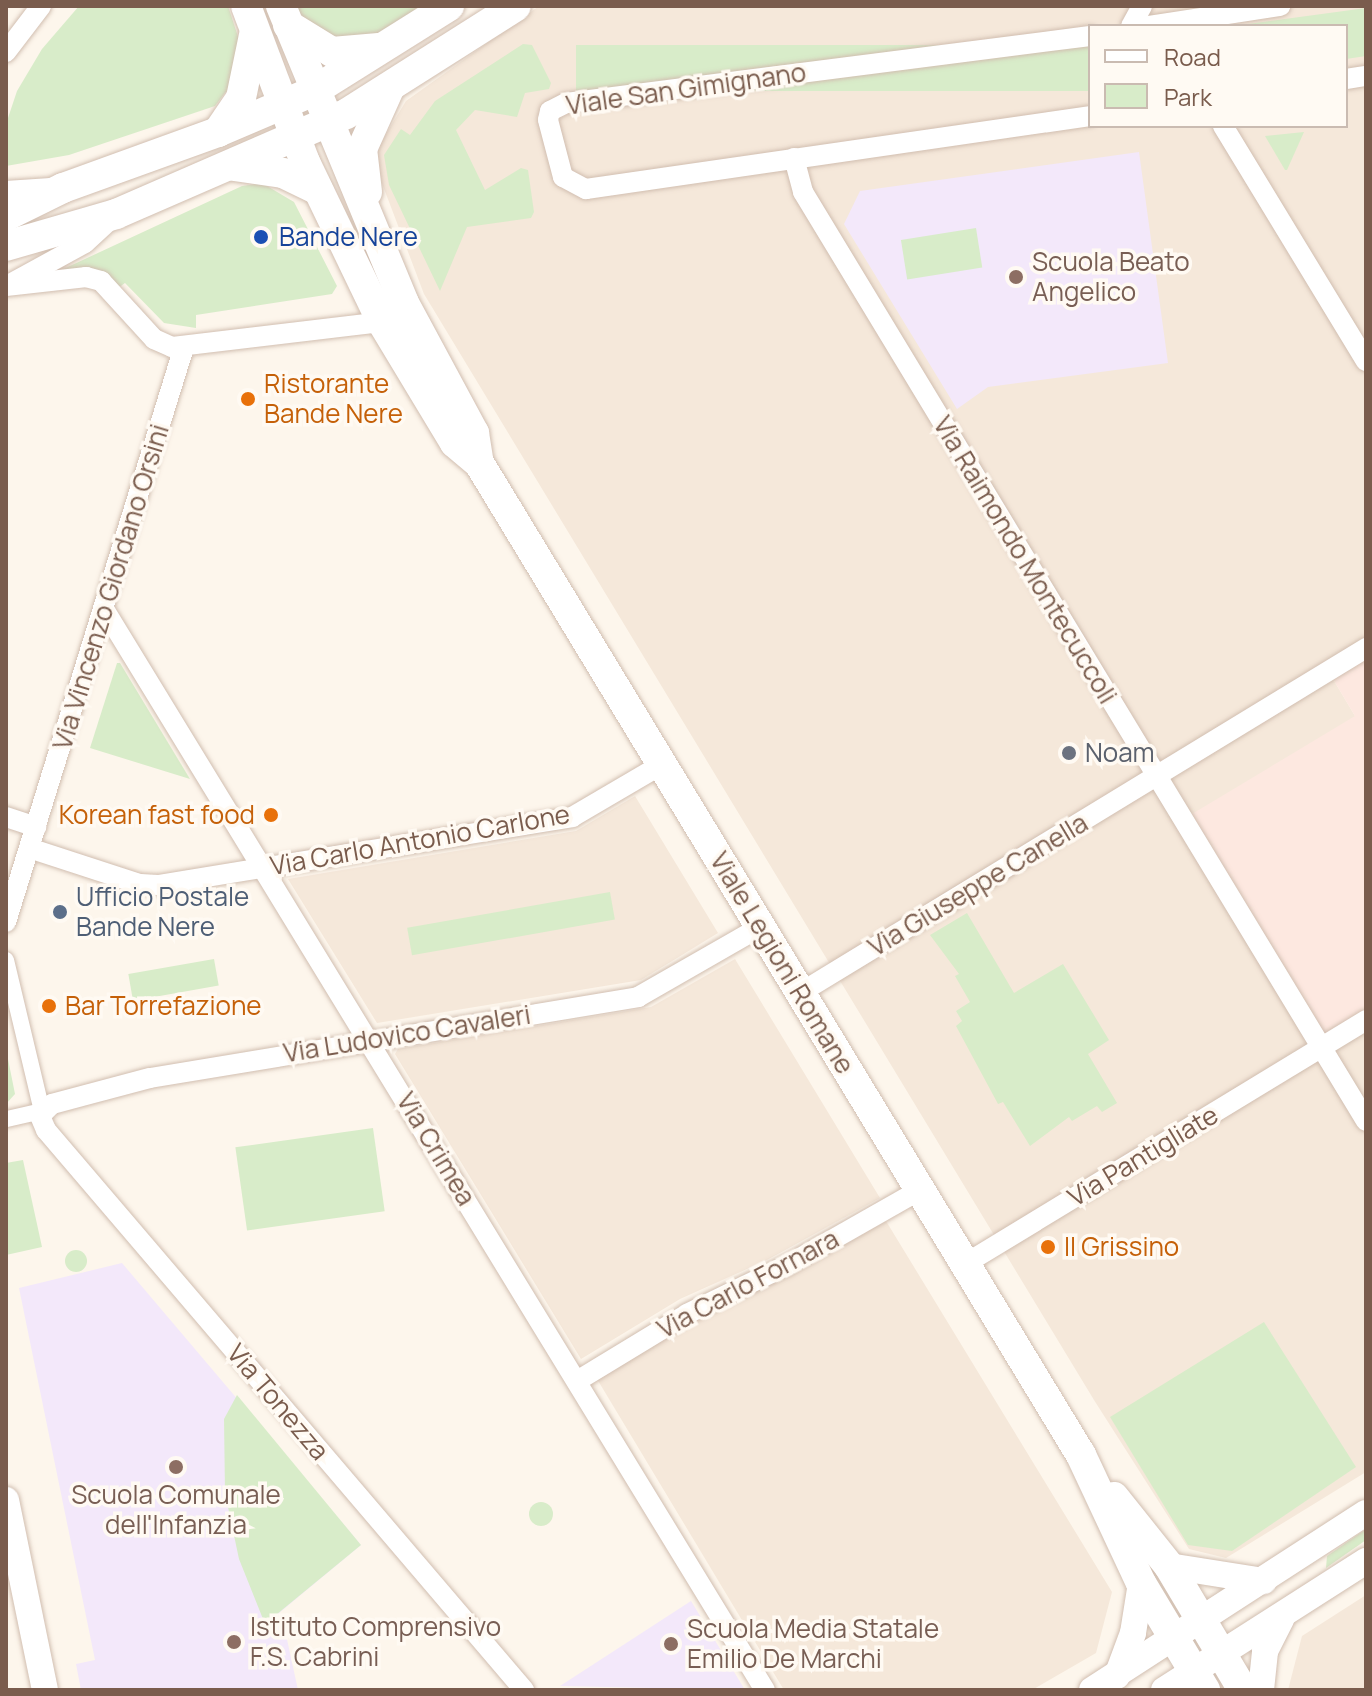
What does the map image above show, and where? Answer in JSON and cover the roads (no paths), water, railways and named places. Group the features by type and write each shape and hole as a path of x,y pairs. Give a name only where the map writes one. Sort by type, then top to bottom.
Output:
{"main road":[{"path":"446,8 445,31 462,42"},
{"path":"6,216 63,188 218,132 312,92 389,47 446,8"},
{"path":"6,246 116,214 326,123 389,89 462,42 502,10"},
{"path":"284,15 332,52 389,47"},
{"name":"Viale Legioni Romane","path":"284,15 312,92 378,237 404,303 474,433 479,463"},
{"path":"218,132 243,90 250,18"},
{"name":"Viale Legioni Romane","path":"250,18 318,190 382,322 455,443 479,463 1085,1462 1141,1583 1199,1681"},
{"path":"378,237 362,149 389,89"},
{"path":"232,166 283,173 318,190"},
{"name":"Viale Legioni Romane","path":"1085,1462 1169,1566 1243,1690"}],"street":[{"path":"6,52 41,6"},
{"path":"1132,24 1142,6"},
{"path":"1156,24 1182,17 1280,6"},
{"name":"Viale San Gimignano","path":"1088,36 558,105 548,120 555,157 568,184 586,189 1088,116"},
{"path":"1224,128 1366,361"},
{"name":"Via Raimondo Montecuccoli","path":"794,158 803,192 1366,1121"},
{"path":"6,191 63,188"},
{"path":"6,286 85,243 116,214"},
{"path":"6,286 86,277 101,281 154,339 184,347 382,322"},
{"name":"Via Vincenzo Giordano Orsini","path":"6,922 184,347"},
{"name":"Via Crimea","path":"104,609 765,1690"},
{"name":"Via Giuseppe Canella","path":"800,993 1366,648"},
{"name":"Via Carlo Antonio Carlone","path":"29,848 148,886 572,817 661,765"},
{"path":"6,817 36,827"},
{"name":"Via Ludovico Cavaleri","path":"42,1111 150,1078 368,1038 638,997 760,927"},
{"path":"6,960 42,1111 6,1119"},
{"name":"Via Pantigliate","path":"965,1264 1366,1020"},
{"name":"Via Tonezza","path":"42,1111 46,1130 524,1690"},
{"name":"Via Carlo Fornara","path":"577,1381 687,1314 786,1266 920,1190"},
{"path":"6,1500 45,1690"},
{"path":"1092,1690 1366,1513"},
{"path":"1164,1690 1199,1681 1223,1655 1366,1561"},
{"path":"1169,1566 1264,1581"},
{"path":"1117,1676 1133,1633 1141,1583"},
{"path":"1261,1690 1265,1651 1283,1616"}],"place":[{"name":"Bande Nere","path":"261,237"},
{"name":"Scuola Beato Angelico","path":"1016,277"},
{"name":"Ristorante Bande Nere","path":"248,399"},
{"name":"Noam","path":"1069,753"},
{"name":"Korean fast food","path":"271,815"},
{"name":"Ufficio Postale Bande Nere","path":"60,912"},
{"name":"Bar Torrefazione","path":"49,1006"},
{"name":"Il Grissino","path":"1048,1247"},
{"name":"Scuola Comunale dell'Infanzia","path":"176,1467"},
{"name":"Istituto Comprensivo F.S. Cabrini","path":"234,1642"},
{"name":"Scuola Media Statale Emilio De Marchi","path":"671,1644"}]}
